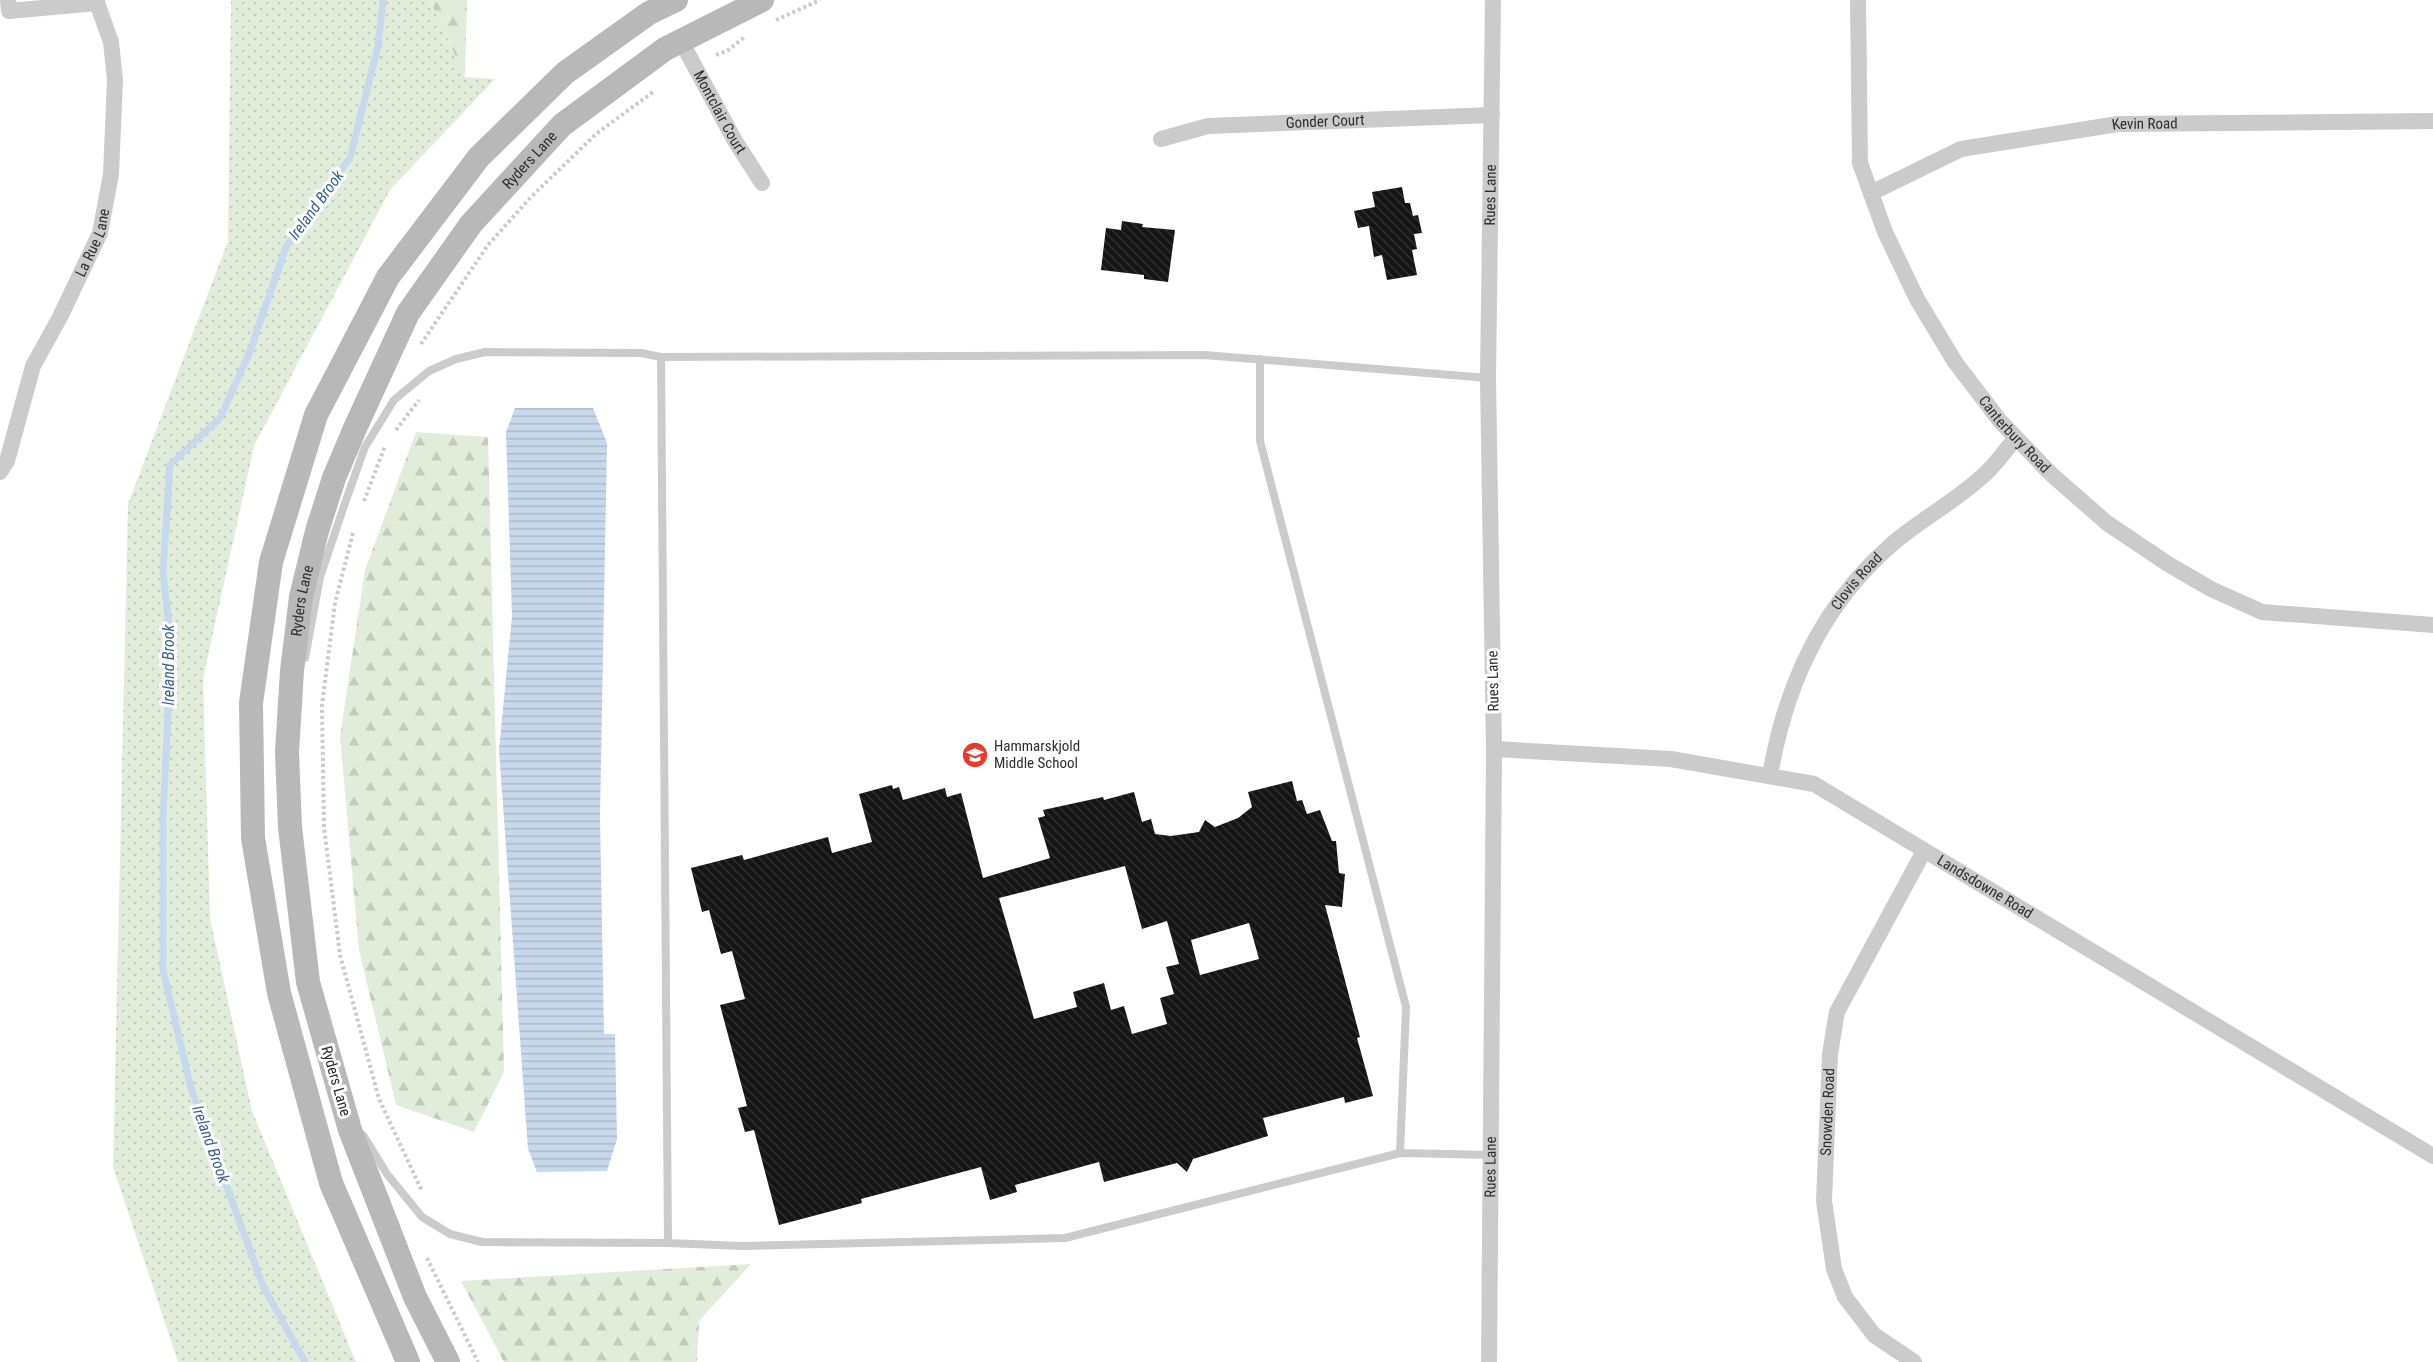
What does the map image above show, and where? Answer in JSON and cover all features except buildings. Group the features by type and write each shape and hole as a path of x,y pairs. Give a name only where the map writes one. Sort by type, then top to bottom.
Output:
{"main road":[{"name":"Ryders Lane","path":"408,1362 332,1183 277,982 253,838 251,703 271,562 316,415 388,277 479,157 565,73 649,13 676,0"},
{"name":"Ryders Lane","path":"448,1362 415,1297 350,1130 308,982 290,827 287,752 292,671 301,597 317,531 338,468 408,313 471,224 562,125 665,49 681,41 767,11"}],"street":[{"path":"8,0 9,11 97,1"},
{"name":"Rues Lane","path":"1489,1362 1494,749 1488,378 1492,0"},
{"name":"Canterbury Road","path":"1858,0 1860,163 1885,232 1917,299 1955,362 2016,438 2051,474 2107,523 2168,564 2221,594 2262,612 2433,625"},
{"name":"La Rue Lane","path":"0,472 7,461 33,366 60,317 100,233 111,174 115,80 111,42 97,1"},
{"name":"Montclair Court","path":"681,41 735,141 762,183"},
{"name":"Gonder Court","path":"1161,139 1208,126 1492,115"},
{"name":"Kevin Road","path":"1871,193 1961,149 2118,124 2433,121"},
{"name":"Clovis Road","path":"1770,776 1776,740 1786,703 1800,668 1818,634 1839,602 1863,572 1891,546 1986,473 2016,438"},
{"name":"Landsdowne Road","path":"1494,749 1671,759 1814,784 2433,1156"},
{"name":"Snowden Road","path":"1914,1362 1874,1335 1845,1297 1834,1269 1824,1201 1830,1054 1837,1012 1924,850"}],"lane":[{"path":"303,670 320,577 365,447 394,400 429,371 456,359 485,352 641,353 661,357 1204,355 1488,378"},
{"path":"661,357 668,1243"},
{"path":"1260,359 1260,441 1406,1008 1400,1153"},
{"path":"287,752 300,682"},
{"path":"342,1100 394,1184 422,1216 450,1234 482,1242 668,1243 742,1246 1065,1238 1400,1153 1491,1155"}],"path":[{"path":"767,11 820,0"},
{"path":"716,54 727,51 753,30"},
{"path":"417,352 488,245 531,197 596,134 653,92"},
{"path":"395,431 424,394"},
{"path":"363,503 387,440"},
{"path":"356,524 335,603 322,705 324,826 340,954 379,1099 426,1200"},
{"path":"425,1255 478,1362"}],"green space":[{"path":"231,0 430,0 465,77 495,79 390,190 254,446 203,679 210,918 252,1111 356,1362 178,1362 113,1167 128,504 228,241"},
{"path":"430,0 467,0 465,77"},
{"path":"416,432 488,437 504,1072 474,1132 396,1105 359,950 340,736 365,570"},
{"path":"751,1264 699,1321 697,1362 504,1362 461,1281"}],"water":[{"path":"515,408 593,408 607,443 600,816 604,1034 615,1034 617,1139 607,1171 537,1172 528,1149 499,750 512,616 506,432"}],"waterway":[{"name":"Ireland Brook","path":"305,1362 263,1286 191,1088 163,970 163,818 171,646 163,572 170,465 220,418 249,354 286,247 350,158 378,46 383,0"}],"place":[{"name":"Hammarskjold Middle School","path":"975,755"}]}
